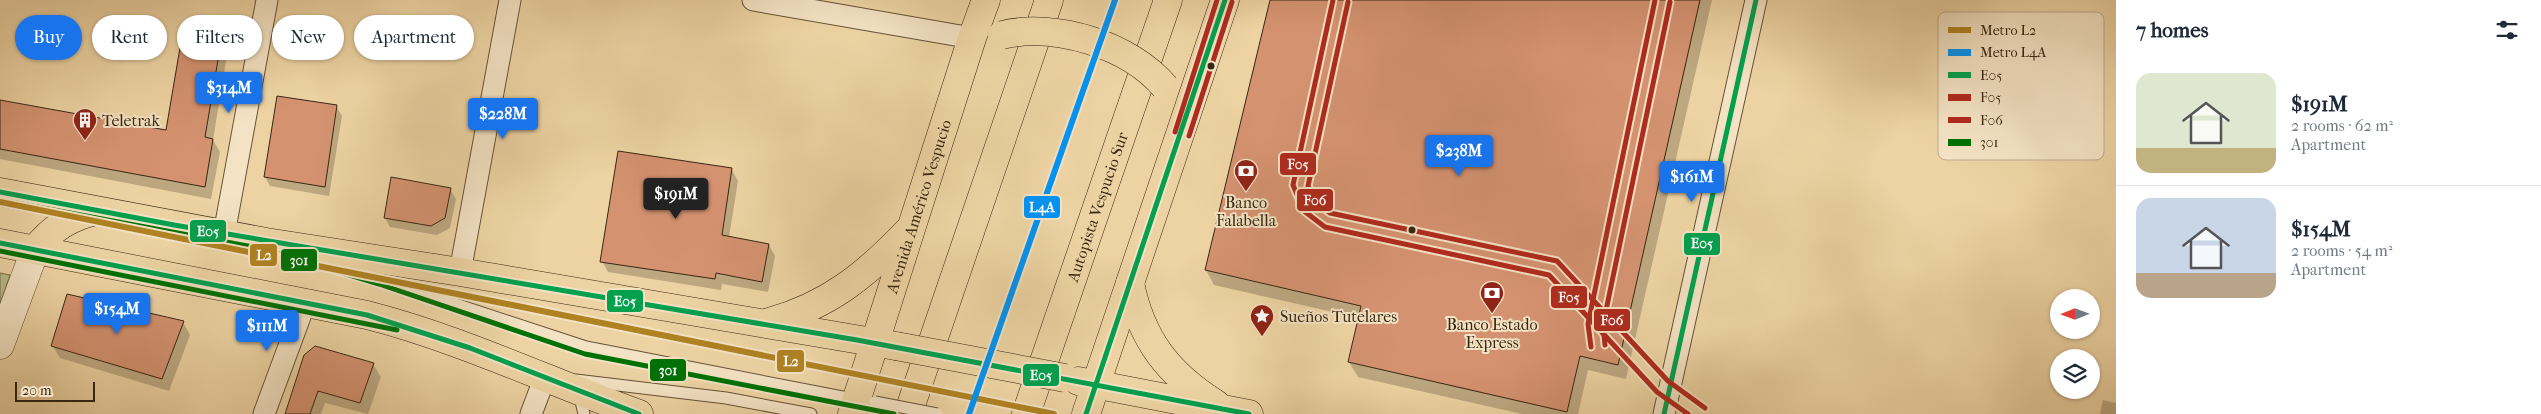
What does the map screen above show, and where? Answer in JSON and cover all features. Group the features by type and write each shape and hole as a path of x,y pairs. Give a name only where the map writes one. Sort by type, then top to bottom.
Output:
{"main road":[{"name":"Avenida Américo Vespucio","path":"861,405 885,344 913,226 986,0"},
{"path":"908,414 1049,0"},
{"name":"Autopista Vespucio Sur","path":"1026,414 1168,0"},
{"path":"1086,414 1182,134 1225,0"},
{"path":"970,45 1002,35 1041,30 1069,35 1130,58 1155,75 1165,87 1174,106 1182,134"},
{"path":"0,192 266,242 460,272 885,344 1238,412"},
{"path":"35,250 59,225 85,214 100,211"},
{"path":"764,324 803,311 842,291 882,257 913,226"},
{"path":"0,243 305,303 410,326 449,338 545,377 581,402 638,414"},
{"path":"1130,283 1139,319 1157,353 1182,379 1238,412"}],"street":[{"path":"224,234 267,0"},
{"path":"460,272 510,0"},
{"path":"754,0 970,45"},
{"path":"1664,414 1756,0"},
{"path":"0,345 35,250"},
{"path":"264,414 305,303"},
{"path":"531,414 545,377"}],"lane":[{"path":"266,242 381,277 499,319 586,347 861,405 937,414"},
{"path":"545,377 645,387 812,414"}],"green space":[{"path":"0,273 10,275 0,304"}],"building":[{"path":"1270,0 1700,0 1618,365 1580,356 1567,412 1348,362 1361,306 1205,270"},
{"path":"178,60 218,60 205,137 213,139 205,187 0,149 0,100 166,130"},
{"path":"277,96 337,105 325,187 264,177"},
{"path":"618,151 732,168 722,235 769,244 762,282 716,273 715,279 600,262"},
{"path":"391,177 451,188 445,218 431,226 384,218"},
{"path":"67,294 184,321 162,379 51,346"},
{"path":"315,346 374,363 360,403 318,391 310,414 285,414 304,355"}],"metro line":[{"name":"L4A","path":"969,414 1115,0"},
{"name":"L2","path":"0,202 1054,414"}],"transit line":[{"name":"F06","path":"1175,132 1217,0"},
{"name":"E05","path":"1086,414 1225,0"},
{"name":"F05","path":"1333,0 1293,185 1304,211 1325,227 1549,275 1657,392 1688,414"},
{"name":"F06","path":"1591,347 1588,324 1655,0"},
{"name":"E05","path":"1664,414 1756,0"},
{"name":"F05","path":"1189,136 1232,2"},
{"name":"F06","path":"1348,2 1308,186 1316,202 1330,213 1557,261 1668,381 1705,408"},
{"name":"F05","path":"1605,345 1603,325 1670,2"},
{"name":"E05","path":"0,192 174,225 857,340 1249,414"},
{"name":"301","path":"0,200 264,249 379,284 585,354 894,414"},
{"name":"E05","path":"0,243 367,315 470,348 639,414"},
{"name":"301","path":"0,251 397,330"}],"place":[{"name":"Teletrak","path":"85,141"},
{"name":"Banco Falabella","path":"1246,192"},
{"name":"Banco Estado Express","path":"1492,314"},
{"name":"Sueños Tutelares","path":"1262,337"}]}
